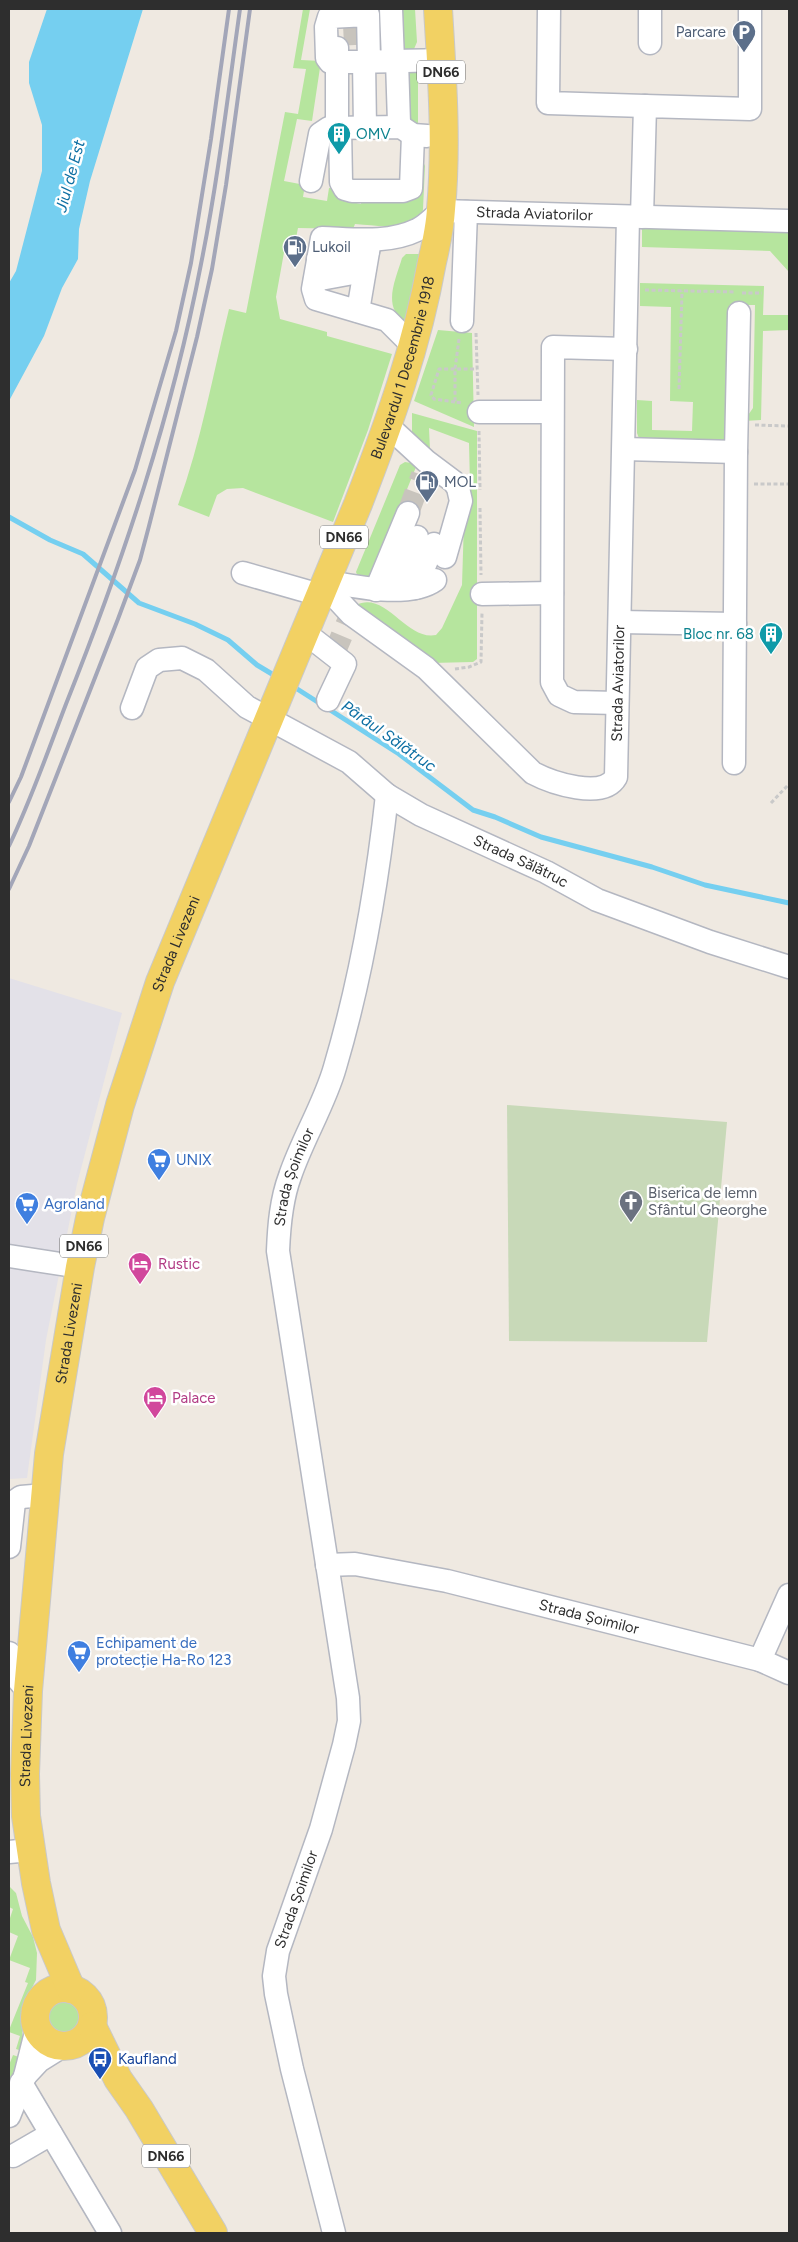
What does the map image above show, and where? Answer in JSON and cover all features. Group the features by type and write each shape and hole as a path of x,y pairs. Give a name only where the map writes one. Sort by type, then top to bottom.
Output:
{"main road":[{"name":"Bulevardul 1 Decembrie 1918","path":"271,713 388,426 414,347 427,293 454,212 443,136 438,9"},
{"name":"Strada Livezeni","path":"59,1991 46,1930 19,1851 25,1793 28,1691 50,1441 80,1267 103,1166 149,1015 181,931 271,713"},
{"name":"DN66","path":"59,1991 80,1993 87,1999 92,2008 92,2026 118,2079 139,2109 213,2233"},
{"path":"59,1991 38,2005 35,2013 37,2028 47,2041 66,2046 118,2079"},
{"path":"66,2046 84,2039 92,2026"}],"street":[{"path":"370,128 359,47 391,9"},
{"path":"549,9 548,103 750,109 750,9"},
{"path":"650,9 650,43"},
{"path":"359,47 441,60"},
{"path":"311,181 320,134 323,130 370,128 399,123 359,47"},
{"path":"635,217 645,106"},
{"path":"370,128 443,136"},
{"path":"316,270 367,258 388,238 419,230 454,212 462,321"},
{"name":"Strada Aviatorilor","path":"454,212 789,221"},
{"name":"Strada Aviatorilor","path":"323,587 351,614 426,668 533,773 566,786 604,788 612,784 616,777 627,290 635,217"},
{"path":"367,258 322,238 316,270 316,299 387,320 414,347"},
{"path":"358,311 367,258"},
{"path":"734,763 739,313"},
{"path":"617,703 574,702 559,695 552,682 553,347 626,349"},
{"path":"475,408 552,412"},
{"path":"388,426 424,468 454,482 458,488 461,501 425,538 406,587"},
{"path":"624,449 736,452"},
{"path":"406,587 425,538"},
{"path":"243,573 323,587 406,587"},
{"path":"482,594 552,593"},
{"path":"620,622 735,624"},
{"path":"300,640 345,664 328,700"},
{"name":"Strada Sălătruc","path":"132,708 147,668 159,660 182,658 206,670 247,707 271,713 349,762 387,795 421,815 546,872 597,900 710,942 789,967"},
{"name":"Strada Șoimilor","path":"334,2233 292,2069 274,1976 278,1951 322,1829 349,1722 348,1698 278,1251 280,1220 289,1179 334,1069 368,922 380,858 387,795"},
{"path":"9,1256 80,1267"},
{"path":"9,1547 14,1502 20,1498 45,1495"},
{"name":"Strada Șoimilor","path":"327,1565 356,1564 447,1581 760,1660 789,1673"},
{"path":"760,1660 789,1595"},
{"path":"9,1653 15,1676 28,1691"},
{"path":"9,2116 23,2079 37,2028"},
{"path":"23,2079 40,2061 66,2046"},
{"path":"23,2079 51,2134 110,2233"},
{"path":"13,2156 51,2134"}],"path":[{"path":"627,290 762,293"},
{"path":"679,389 682,291"},
{"path":"455,402 455,369 462,321"},
{"path":"475,408 455,402 434,399 431,395 439,368 477,369"},
{"path":"737,425 789,426"},
{"path":"736,484 789,484"},
{"path":"771,803 789,784"}],"shaded area":[{"path":"9,978 122,1013 77,1184 46,1340 27,1478 9,1479"}],"green space":[{"path":"303,9 310,9 301,60 321,61 312,121 297,119 284,181 305,185 303,197 327,201 329,188 339,189 342,200 361,204 362,196 401,200 422,159 425,166 422,216 405,223 389,226 355,224 353,229 298,228 294,248 285,247 276,297 280,319 327,332 327,336 392,354 368,430 333,522 243,488 227,489 217,495 209,517 178,505 200,432 229,309 246,313 285,112 298,114 306,69 293,68"},
{"path":"400,9 415,9 417,42 414,49 402,53"},
{"path":"405,73 418,73 418,126 409,122"},
{"path":"642,226 789,228 789,272 770,251 642,247"},
{"path":"406,254 419,254 406,322 398,316 394,309 392,293 402,258"},
{"path":"640,283 764,286 763,315 789,315 789,330 763,331 761,420 744,421 753,408 755,305 729,305 728,439 722,444 640,441 637,433 637,400 652,401 652,430 692,431 693,402 670,401 671,307 640,306"},
{"path":"438,330 472,333 474,427 414,401"},
{"path":"412,413 477,431 477,659 473,662 431,663 356,605 367,602 377,604 387,609 415,631 425,635 436,635 442,628 462,585 465,489 470,485 469,443 429,428 430,450 412,434"},
{"path":"405,462 411,463 416,467 395,519 376,581 358,577 356,572 400,465"},
{"path":"507,1105 727,1122 707,1342 509,1341"},
{"path":"9,1886 16,1893 22,1916 33,1937 37,1953 36,1980 23,2005 22,2051 16,2049 20,2036 9,2032 9,2030 28,1983 25,1982 30,1968 9,1960 18,1936 9,1932 9,1921 13,1909 9,1907"},
{"path":"69,1994 81,2000 86,2008 86,2026 81,2034 73,2039 59,2040 47,2034 42,2026 41,2012 47,2000 55,1995"},
{"path":"13,2055 19,2057 9,2086 9,2065"}],"water":[{"name":"Jiul de Est","path":"47,9 143,9 90,181 79,229 78,259 62,288 44,336 9,401 9,283 16,271 42,171 42,125 29,83 29,62"}],"waterway":[{"name":"Pârâul Sălătruc","path":"9,517 50,540 83,554 139,603 195,624 228,640 257,665 277,677"},
{"name":"Pârâul Sălătruc","path":"291,685 399,754 473,810 495,817 541,837 652,867 705,885 789,903"}],"tunnel":[{"path":"354,24 355,45"},
{"path":"408,513 422,475"},
{"path":"333,656 351,614"}],"railway":[{"path":"9,802 21,777 135,470 176,331 191,263 229,9"},
{"path":"9,846 25,811 107,596 161,432 189,320 213,201 240,9"},
{"path":"9,889 29,846 140,560 197,337 212,269 226,185 250,9"}],"place":[{"name":"Parcare","path":"744,53"},
{"name":"OMV","path":"339,155"},
{"name":"Lukoil","path":"295,268"},
{"name":"MOL","path":"427,503"},
{"name":"Bloc nr. 68","path":"771,655"},
{"name":"UNIX","path":"159,1181"},
{"name":"Biserica de lemn Sfântul Gheorghe","path":"631,1223"},
{"name":"Agroland","path":"27,1225"},
{"name":"Rustic","path":"140,1285"},
{"name":"Palace","path":"155,1419"},
{"name":"Echipament de protecție Ha-Ro 123","path":"79,1673"},
{"name":"Kaufland","path":"100,2080"}]}
